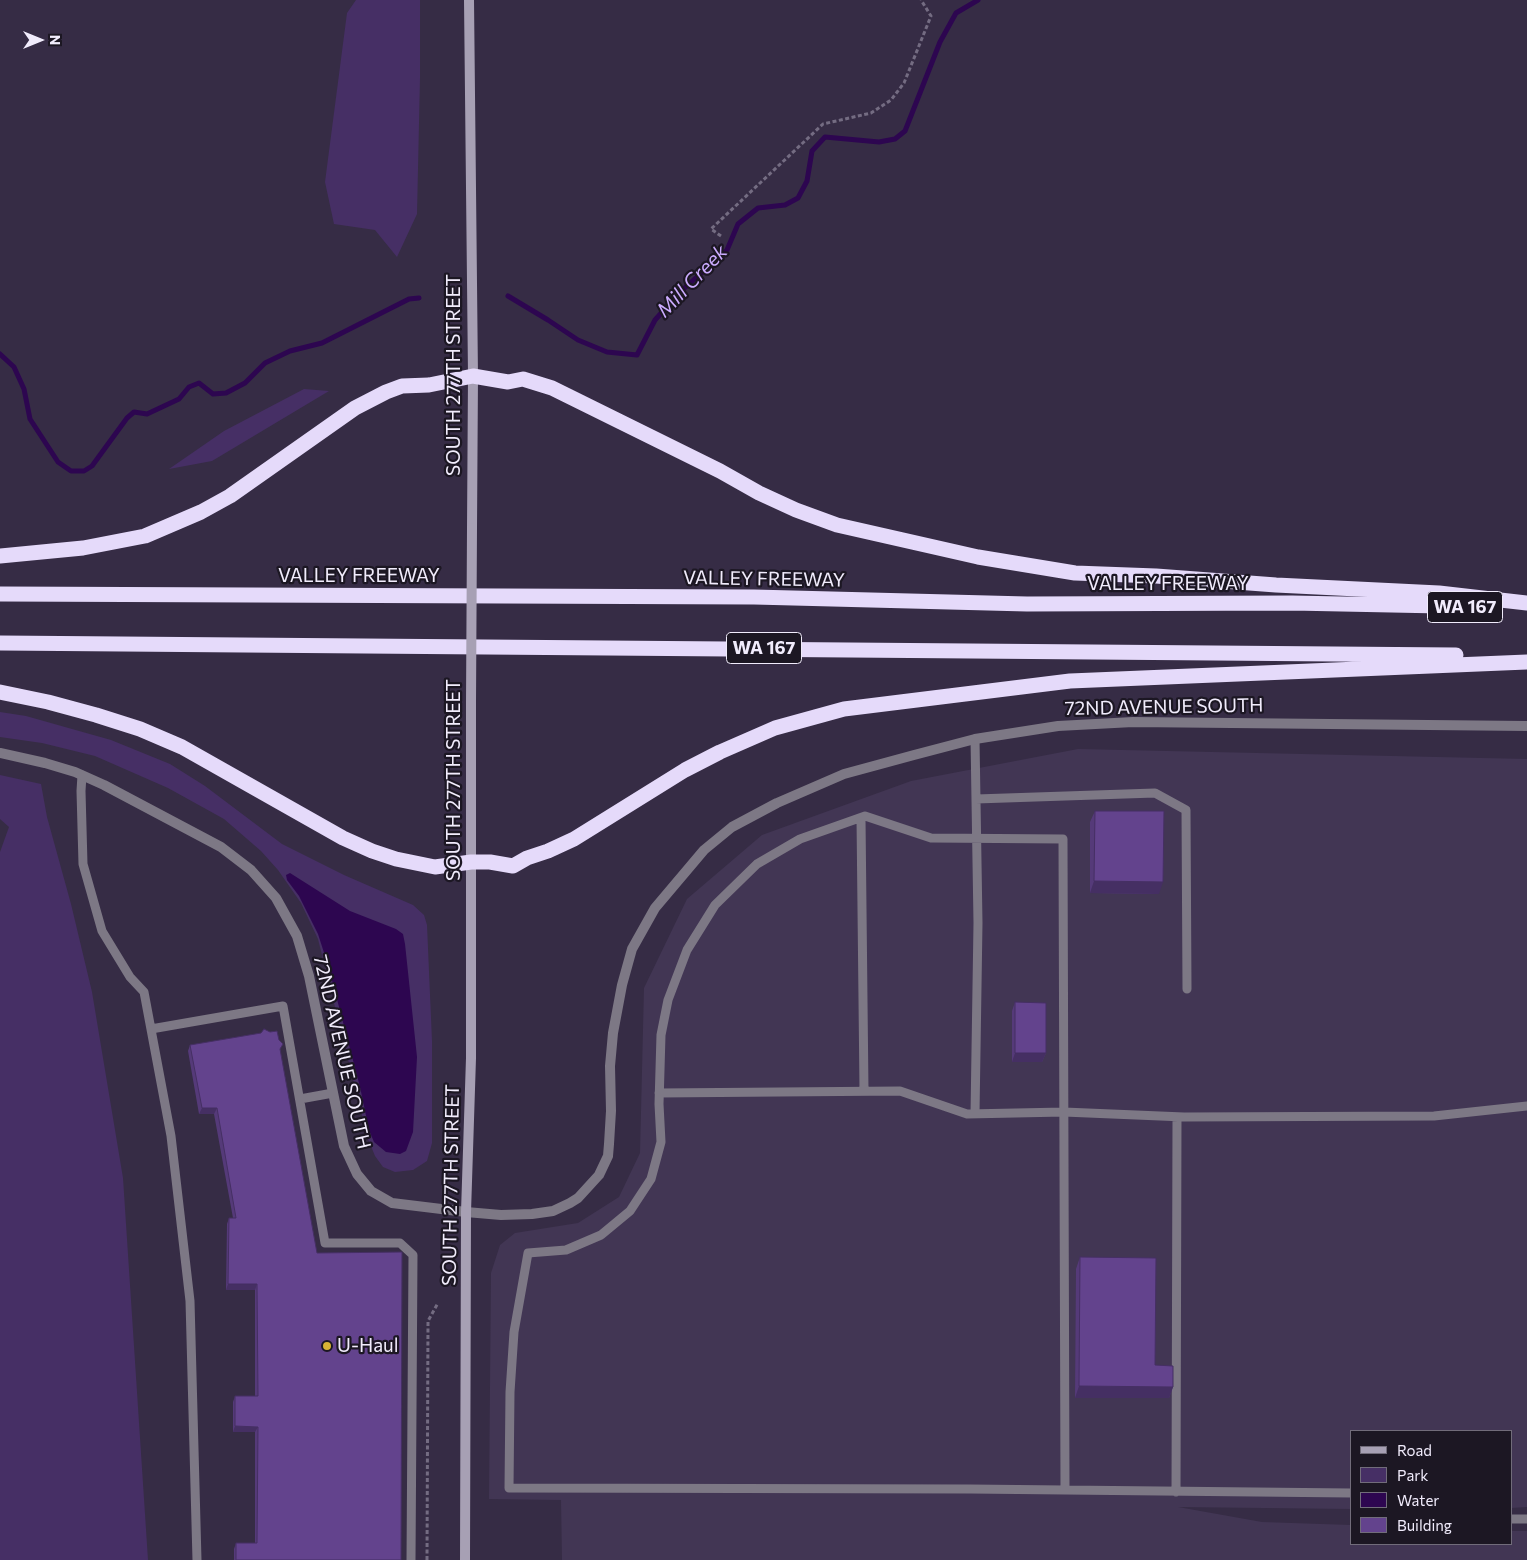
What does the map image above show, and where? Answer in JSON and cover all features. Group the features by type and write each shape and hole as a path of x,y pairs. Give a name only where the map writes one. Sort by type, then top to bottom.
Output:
{"highway":[{"path":"0,556 83,548 145,536 201,512 230,496 355,408 386,392 402,386 429,385 473,376 508,382 523,379 552,388 720,471 759,493 796,510 837,525 978,557 1075,573 1439,593 1527,602"},
{"name":"VALLEY FREEWAY","path":"0,594 744,597 1027,604 1292,603 1527,607"},
{"name":"WA 167","path":"0,644 1527,655"},
{"path":"0,692 96,715 140,729 182,746 343,838 372,851 396,859 435,867 471,862 490,862 513,866 527,858 574,839 685,770 720,752 775,728 844,708 1070,680 1527,662"}],"main road":[{"name":"SOUTH 277TH STREET","path":"465,1560 466,1212 471,1058 473,376 469,0"}],"street":[{"name":"72ND AVENUE SOUTH","path":"0,753 45,763 82,775 104,785 221,847 250,870 276,898 297,936 320,1026 344,1146 357,1174 371,1191 385,1200 399,1205 511,1215 553,1211 578,1198 599,1175 608,1156 611,1111 610,1066 613,1033 622,986 632,950 656,908 704,850 732,827 777,802 844,774 975,739 1058,726 1133,722 1527,726"}],"lane":[{"path":"975,739 978,922 975,1114"},
{"path":"82,775 83,864 102,931 130,977 144,992 171,1136 190,1302 197,1560"},
{"path":"976,799 1155,793 1186,810 1187,989"},
{"path":"1065,1490 1063,839 976,840 931,838 865,816 800,839 758,864 716,905 687,950 668,1000 660,1034 661,1142 651,1179 630,1211 601,1235 566,1250 528,1253 514,1332 510,1392 509,1488 1350,1493"},
{"path":"861,818 864,1091"},
{"path":"151,1029 283,1006 325,1244 400,1242 413,1255 411,1560"},
{"path":"660,1093 900,1091 967,1114 1064,1112 1178,1117 1434,1116 1527,1106"},
{"path":"300,1099 334,1093"},
{"path":"1176,1492 1178,1117"},
{"path":"1512,1519 1527,1519"}],"path":[{"path":"721,236 711,229 823,124 871,113 891,100 904,83 931,16 921,0"},
{"path":"426,1560 428,1321 438,1303"}],"shaded area":[{"path":"1078,749 1527,759 1527,1507 1512,1508 1512,1430 1350,1430 1350,1509 1178,1507 1262,1522 1350,1525 1350,1545 1512,1545 1512,1531 1527,1531 1527,1560 562,1560 561,1500 489,1499 491,1273 500,1245 515,1233 578,1223 619,1197 640,1153 644,988 687,899 762,835 911,781"}],"green space":[{"path":"356,0 420,0 417,214 397,257 375,230 334,224 325,182 347,13"},
{"path":"304,389 329,391 212,461 169,469 224,431"},
{"path":"0,712 26,716 111,740 170,764 205,786 282,844 344,875 413,905 424,915 427,925 432,1041 432,1143 427,1161 413,1170 395,1172 383,1167 375,1156 368,1139 318,939 301,903 278,870 261,851 224,819 168,788 95,756 42,743 0,737"},
{"path":"0,775 41,784 47,817 71,904 92,992 123,1178 148,1560 0,1560 0,852 9,827 0,819"}],"water":[{"path":"290,873 350,911 396,929 403,934 417,1057 413,1132 406,1151 400,1154 386,1152 374,1142 369,1130 360,1087 328,965 318,934 299,896 287,880 286,875"}],"building":[{"path":"1095,811 1164,811 1163,882 1094,881"},
{"path":"1015,1002 1046,1003 1046,1053 1015,1053"},
{"name":"U-Haul","path":"264,1029 270,1032 277,1031 279,1040 283,1044 280,1049 317,1253 402,1252 401,1560 236,1560 236,1543 257,1543 258,1427 235,1426 235,1396 258,1396 257,1284 228,1284 229,1218 236,1218 217,1108 202,1108 190,1045 261,1033"},
{"path":"1080,1257 1156,1258 1155,1365 1173,1366 1173,1387 1079,1386"}],"waterway":[{"name":"Mill Creek","path":"508,296 578,340 607,352 637,355 655,320 679,293 727,250 738,224 758,208 785,205 798,198 807,181 812,151 825,137 879,142 895,139 905,131 940,42 956,13 978,0"},
{"name":"Mill Creek","path":"0,354 14,367 24,389 30,419 58,462 71,471 84,471 92,466 127,418 134,412 147,414 179,399 189,387 199,383 213,394 226,393 245,383 265,363 290,351 322,343 409,299 419,298"}],"place":[{"name":"U-Haul","path":"327,1346"}]}
